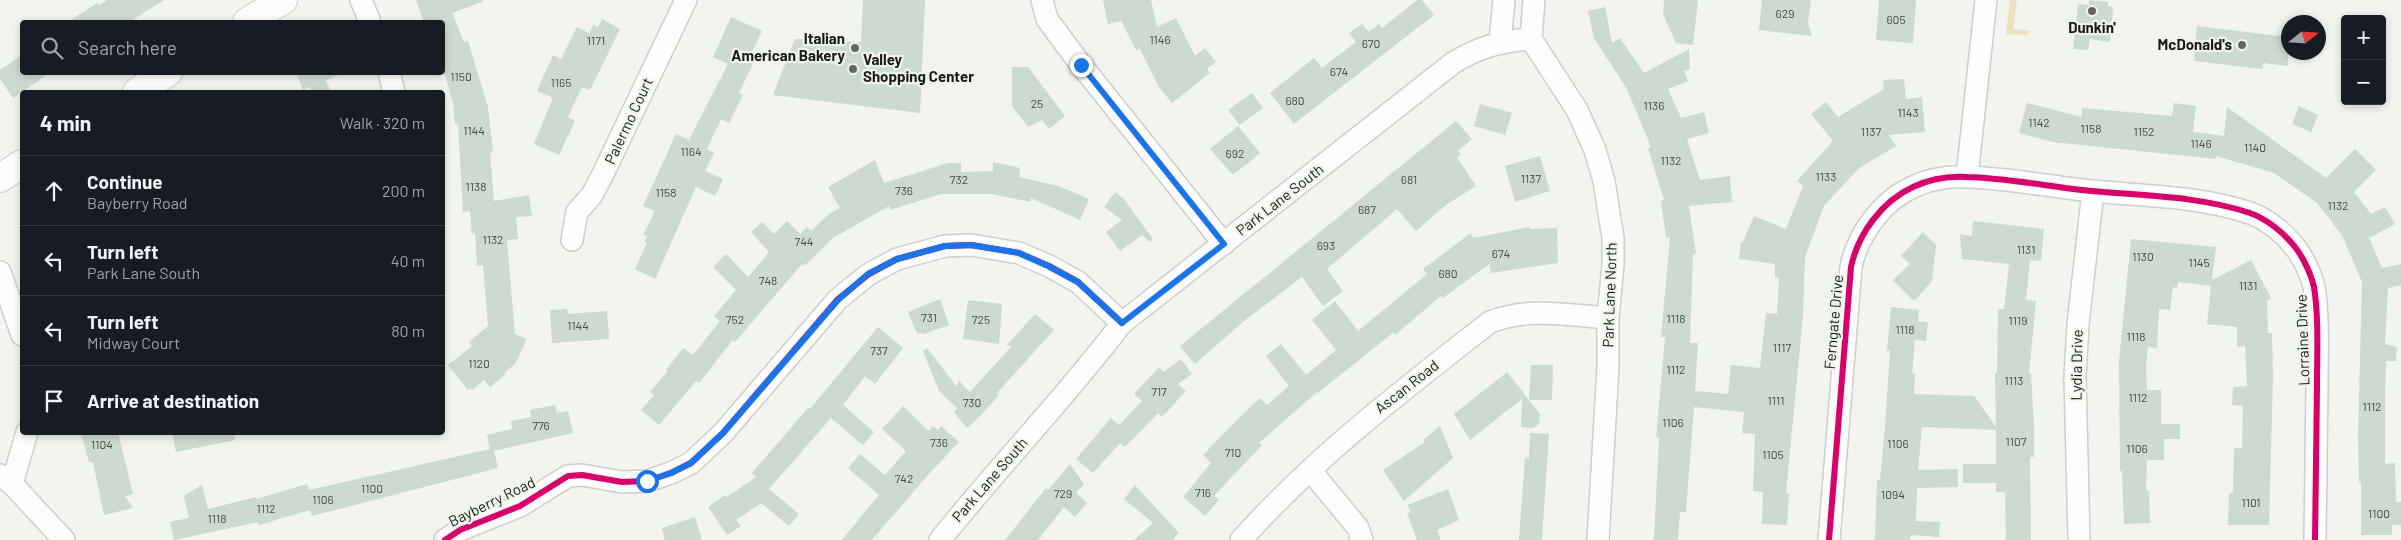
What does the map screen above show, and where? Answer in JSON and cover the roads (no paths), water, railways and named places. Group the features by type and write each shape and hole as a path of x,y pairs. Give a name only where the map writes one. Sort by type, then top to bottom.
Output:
{"main road":[{"path":"249,20 283,0"},
{"path":"140,90 163,75"},
{"path":"0,178 20,165"}],"street":[{"path":"362,0 369,20"},
{"name":"Palermo Court","path":"572,240 577,212 592,195 603,174 686,0"},
{"path":"1042,0 1047,19 1081,65 1224,244"},
{"path":"1500,42 1504,0"},
{"path":"1531,39 1534,0"},
{"path":"1967,177 1986,0"},
{"name":"Park Lane South","path":"940,540 974,497 1086,371 1122,323 1453,62 1478,48 1500,42 1531,39"},
{"name":"Park Lane North","path":"1531,39 1577,110 1595,150 1604,181 1613,238 1598,540"},
{"path":"390,75 394,90"},
{"name":"Lorraine Drive","path":"1967,177 2092,191 2199,200 2252,214 2271,224 2295,247 2314,287 2317,342 2315,540"},
{"name":"Ferngate Drive","path":"1829,540 1851,267 1854,255 1866,229 1886,205 1898,196 1913,186 1939,178 1967,177"},
{"name":"Lydia Drive","path":"2079,540 2075,377 2078,324 2092,191"},
{"name":"Bayberry Road","path":"445,540 460,530 520,506 568,476 582,475 622,482 647,481 671,473 691,463 723,433 838,300 868,274 897,259 945,246 971,245 1019,253 1078,282 1122,323"},
{"path":"0,272 20,329"},
{"name":"Ascan Road","path":"1241,540 1270,508 1353,429 1490,322 1507,316 1532,312 1608,318"},
{"path":"25,435 6,479 64,540"},
{"path":"1310,470 1358,528 1362,540"}],"place":[{"name":"Dunkin'","path":"2092,11"},
{"name":"McDonald's","path":"2242,45"},
{"name":"Italian American Bakery","path":"855,48"},
{"name":"Valley Shopping Center","path":"853,69"}]}
